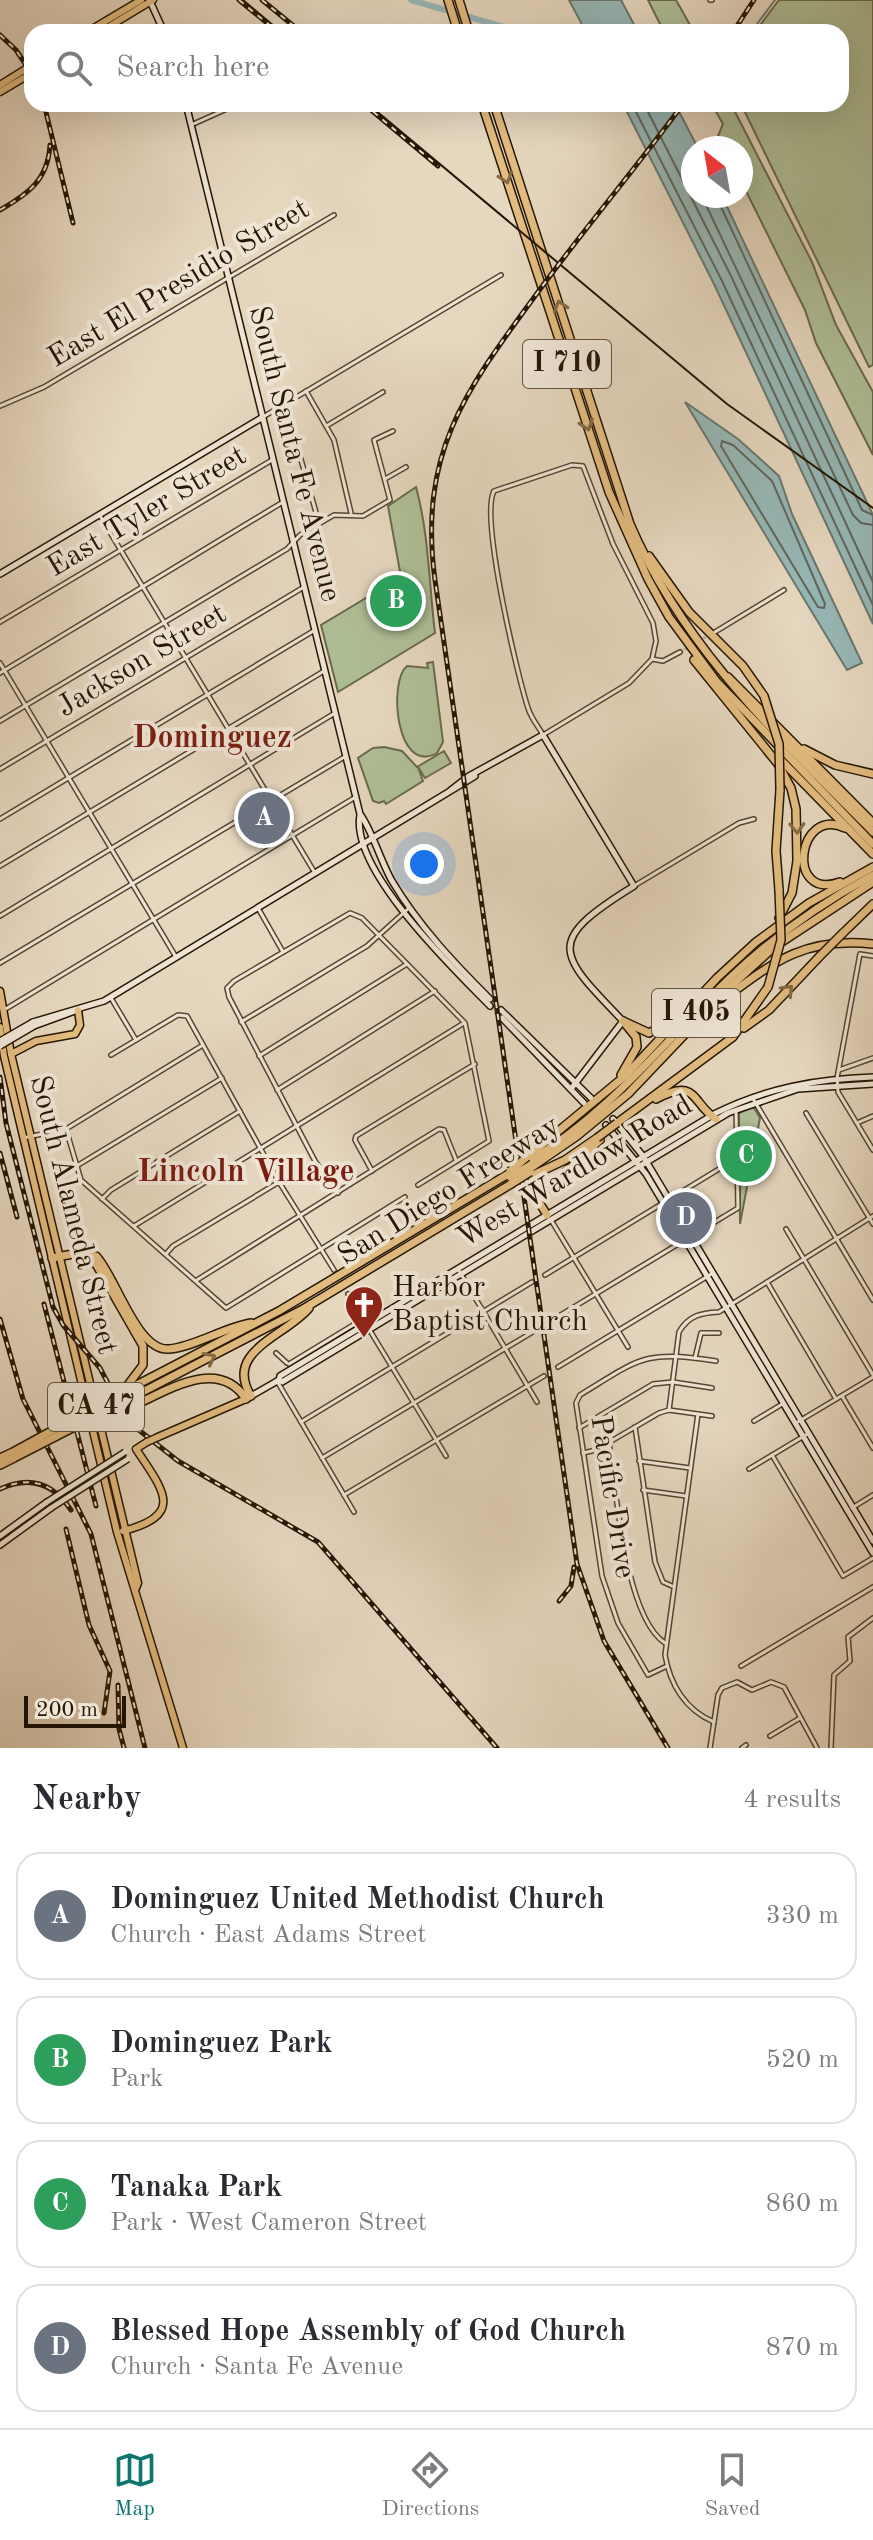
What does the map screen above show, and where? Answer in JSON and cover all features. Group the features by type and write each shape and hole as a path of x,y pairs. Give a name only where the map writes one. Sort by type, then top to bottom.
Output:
{"highway":[{"path":"448,0 456,24"},
{"path":"459,0 466,24"},
{"name":"I 710","path":"485,112 609,492 635,555 669,617 729,696 873,844"},
{"name":"I 710","path":"497,112 636,538 672,606 715,666 873,832"},
{"path":"636,538 689,612 743,666 764,696 779,744 776,851 780,948 768,987 738,1031"},
{"path":"669,617 693,659 785,774 796,809 794,884 769,932"},
{"path":"715,666 743,689 873,823"},
{"path":"736,715 873,854"},
{"path":"800,748 835,765 873,774"},
{"path":"851,831 830,823 816,828 808,841 806,873 812,882 823,886 872,876"},
{"path":"303,1309 310,1301 529,1167 769,932 809,903 872,876"},
{"name":"San Diego Freeway","path":"127,1399 139,1378 270,1316 497,1181 511,1178 621,1104 718,1004 794,936 872,876"},
{"name":"San Diego Freeway","path":"529,1167 614,1097 757,954 823,904 872,876"},
{"path":"631,1113 738,1031 761,1017 873,904"},
{"path":"718,1004 772,963 798,950 840,942 873,944"},
{"path":"623,1021 649,1033 686,1011"},
{"path":"613,1086 637,1047 636,1037 623,1021"},
{"path":"549,1218 539,1202 542,1194 615,1121 668,1093 683,1091 699,1098 713,1118"},
{"path":"529,1167 565,1160 599,1139"},
{"path":"270,1316 293,1308 511,1178"},
{"name":"San Diego Freeway","path":"0,1459 84,1422 303,1309 502,1190 511,1178"},
{"path":"57,1259 83,1252 99,1259 143,1336 157,1348 174,1348 226,1328 261,1321"},
{"path":"57,1259 88,1257 99,1268 143,1346 145,1360 139,1378"},
{"path":"248,1398 242,1376 248,1357 296,1323 313,1303"},
{"path":"13,1453 127,1399 211,1377 232,1382 248,1398"},
{"name":"San Diego Freeway","path":"13,1453 103,1405 108,1399 127,1399"}],"main road":[{"path":"100,24 141,0"},
{"path":"113,24 151,1 161,24"},
{"path":"0,85 24,70"},
{"path":"0,92 24,78"},
{"name":"South Santa Fe Avenue","path":"188,112 367,842 402,911 490,1003 430,938 367,842"},
{"path":"0,574 263,417"},
{"path":"0,1043 33,1024 110,997 543,735 634,886 585,918 571,946 577,973 623,1021 571,1089"},
{"name":"South Alameda Street","path":"0,991 23,1138 57,1259"},
{"path":"8,1055 36,1041 75,1034 80,1025 77,1010"},
{"path":"501,1010 591,1098"},
{"path":"502,1018 584,1103"},
{"name":"South Alameda Street","path":"0,1027 32,1137 57,1259 121,1531 183,1748"},
{"name":"West Wardlow Road","path":"641,1161 655,1149 753,1099 837,1081 873,1077"},
{"name":"West Wardlow Road","path":"837,1081 873,1084"},
{"name":"West Wardlow Road","path":"278,1381 290,1366 459,1271 713,1118 753,1099"},
{"path":"615,1121 634,1144 641,1161 786,1402 873,1541"},
{"path":"606,1125 641,1161"},
{"path":"634,1144 643,1149 655,1149"},
{"name":"West Wardlow Road","path":"278,1381 282,1382 366,1324"},
{"path":"0,1536 147,1442 248,1398 278,1381"},
{"path":"121,1531 149,1524 160,1514 164,1504 162,1489 130,1453"},
{"path":"0,1545 49,1505"},
{"path":"851,1509 873,1556"}],"street":[{"path":"191,125 220,112"},
{"name":"East El Presidio Street","path":"0,406 44,387 334,215"},
{"path":"263,417 501,275"},
{"path":"306,391 328,425 351,513"},
{"path":"328,425 383,392"},
{"path":"0,721 334,515 351,513 363,516 390,500 374,440 393,431"},
{"path":"296,442 313,512 320,524"},
{"name":"East Tyler Street","path":"0,622 273,460"},
{"path":"572,465 583,466 613,544 653,623 656,641 652,659 629,683 543,735 528,707 496,564 489,525 492,494 572,465"},
{"path":"385,479 406,467"},
{"path":"2,672 283,502"},
{"path":"99,514 315,873"},
{"name":"Jackson Street","path":"0,769 304,587"},
{"path":"715,632 784,590"},
{"path":"0,819 315,630"},
{"path":"652,659 663,661 680,652"},
{"path":"0,663 2,672 26,706 176,957"},
{"path":"0,866 324,671"},
{"path":"0,916 335,713"},
{"path":"0,963 346,756"},
{"path":"4,1010 356,797"},
{"path":"634,886 739,823 754,819"},
{"path":"258,908 283,952"},
{"path":"241,1022 380,935 402,911 409,908"},
{"path":"338,1193 295,1125 241,1022 227,988 342,915 359,915 465,1023 489,1141 418,1185"},
{"path":"873,956 860,954 837,1081 873,1150"},
{"path":"259,1056 398,973 407,964"},
{"path":"277,1090 424,1001 435,991"},
{"path":"110,997 136,1040"},
{"path":"111,1055 178,1015 187,1016 279,1182 334,1270"},
{"path":"134,1226 465,1023"},
{"path":"23,1138 66,1129 204,1044"},
{"path":"838,1070 873,1058"},
{"path":"372,1171 355,1140 356,1136 475,1064"},
{"path":"75,1167 222,1078"},
{"path":"753,1099 873,1300"},
{"path":"554,1319 738,1208 736,1109"},
{"path":"102,1199 111,1190 240,1111"},
{"path":"806,1113 873,1224"},
{"path":"857,1123 873,1116"},
{"path":"444,1130 449,1124"},
{"path":"66,1129 81,1180 226,1308 405,1197"},
{"path":"196,1281 203,1273 439,1129 444,1130"},
{"path":"444,1130 457,1161"},
{"path":"545,1275 737,1158"},
{"path":"166,1254 173,1246 279,1182"},
{"path":"669,1410 679,1332 684,1324 703,1312 719,1312 871,1217"},
{"path":"549,1218 628,1347"},
{"path":"786,1229 873,1376 798,1421"},
{"path":"459,1271 537,1402"},
{"path":"558,1367 710,1275"},
{"path":"766,1280 836,1399"},
{"path":"301,1422 532,1282"},
{"path":"348,1294 446,1456"},
{"path":"322,1458 536,1330"},
{"path":"695,1358 701,1333 719,1333"},
{"path":"276,1353 290,1366"},
{"name":"Pacific Drive","path":"667,1666 648,1675 608,1599 597,1554 576,1403 580,1395 636,1361 659,1355 676,1355 716,1361"},
{"path":"344,1495 544,1376"},
{"path":"278,1381 354,1512"},
{"path":"579,1428 653,1384 673,1382 712,1388"},
{"path":"841,1396 873,1448"},
{"path":"754,1421 786,1402"},
{"path":"583,1453 609,1443 669,1410 712,1416"},
{"path":"698,1414 665,1643 667,1666 676,1690 689,1706 714,1722"},
{"path":"635,1427 658,1572 663,1582 673,1586"},
{"path":"749,1469 807,1434"},
{"path":"609,1443 633,1586 654,1632 665,1643"},
{"path":"772,1455 843,1576 873,1556"},
{"path":"639,1461 690,1468"},
{"path":"643,1490 686,1496"},
{"path":"851,1509 873,1495"},
{"path":"741,1666 873,1587"},
{"path":"831,1748 834,1675 850,1661 848,1637 873,1618"},
{"path":"710,1748 718,1695 722,1688 737,1682 752,1690 779,1683 817,1748"},
{"path":"770,1736 800,1718"}],"green space":[{"path":"648,0 676,0 690,24 660,24"},
{"path":"779,0 873,0 873,365 869,367 745,112 849,112 849,24 761,24"},
{"path":"716,112 735,112 747,136 718,136 723,124"},
{"path":"753,147 812,262 836,325 873,392 873,455 816,343 805,310 753,205"},
{"path":"416,487 426,541 435,633 338,692 321,625 401,577 388,506"},
{"path":"433,662 443,742 437,753 423,756 412,751 404,740 397,706 398,689 407,666 428,668 427,663"},
{"path":"373,748 402,751 417,767 444,751 451,763 425,778 418,767 423,781 386,804 384,801 379,803 373,801 358,758"},
{"path":"753,1106 760,1118 740,1224 739,1113"}],"water":[{"path":"569,0 621,0 634,24 582,24"},
{"path":"627,112 679,112 692,136 681,136 681,208 728,208 873,515 873,624 714,284"},
{"path":"685,402 738,439 779,476 792,514 862,663 847,670"}],"waterway":[{"path":"411,0 494,24"},
{"path":"757,24 775,0"}],"tunnel":[{"path":"680,652 711,634"},
{"path":"490,999 501,1010"},
{"path":"490,1006 502,1018"}],"tram line":[{"path":"243,0 272,24"},
{"path":"378,112 727,404 873,508"}],"railway":[{"path":"239,0 268,24"},
{"path":"262,0 291,24"},
{"path":"738,24 754,0"},
{"path":"0,35 24,62"},
{"path":"46,112 73,223"},
{"path":"374,112 438,166"},
{"path":"668,1748 604,1641 577,1564 435,580 432,535 434,495 441,458 469,392 538,292 677,112"},
{"path":"0,210 35,185 45,168 50,145"},
{"path":"0,1077 6,1123 53,1307 63,1325 100,1368 123,1412 135,1427 178,1461 318,1542 497,1748"},
{"path":"0,1153 17,1217"},
{"path":"44,1304 96,1506"},
{"path":"0,1319 23,1399 91,1534 145,1748"},
{"path":"0,1489 21,1483 40,1484 57,1493 71,1510"},
{"path":"66,1529 89,1625 110,1671 104,1713"},
{"path":"559,1601 571,1586 574,1567"},
{"path":"118,1685 119,1729 124,1748"}],"place":[{"name":"Dominguez Park","path":"396,601"},
{"name":"Dominguez United Methodist Church","path":"264,818"},
{"name":"Tanaka Park","path":"746,1156"},
{"name":"Blessed Hope Assembly of God Church","path":"686,1218"},
{"name":"Harbor Baptist Church","path":"364,1339"}],"district":[{"name":"Dominguez","path":"212,739"},
{"name":"Lincoln Village","path":"246,1173"}]}
